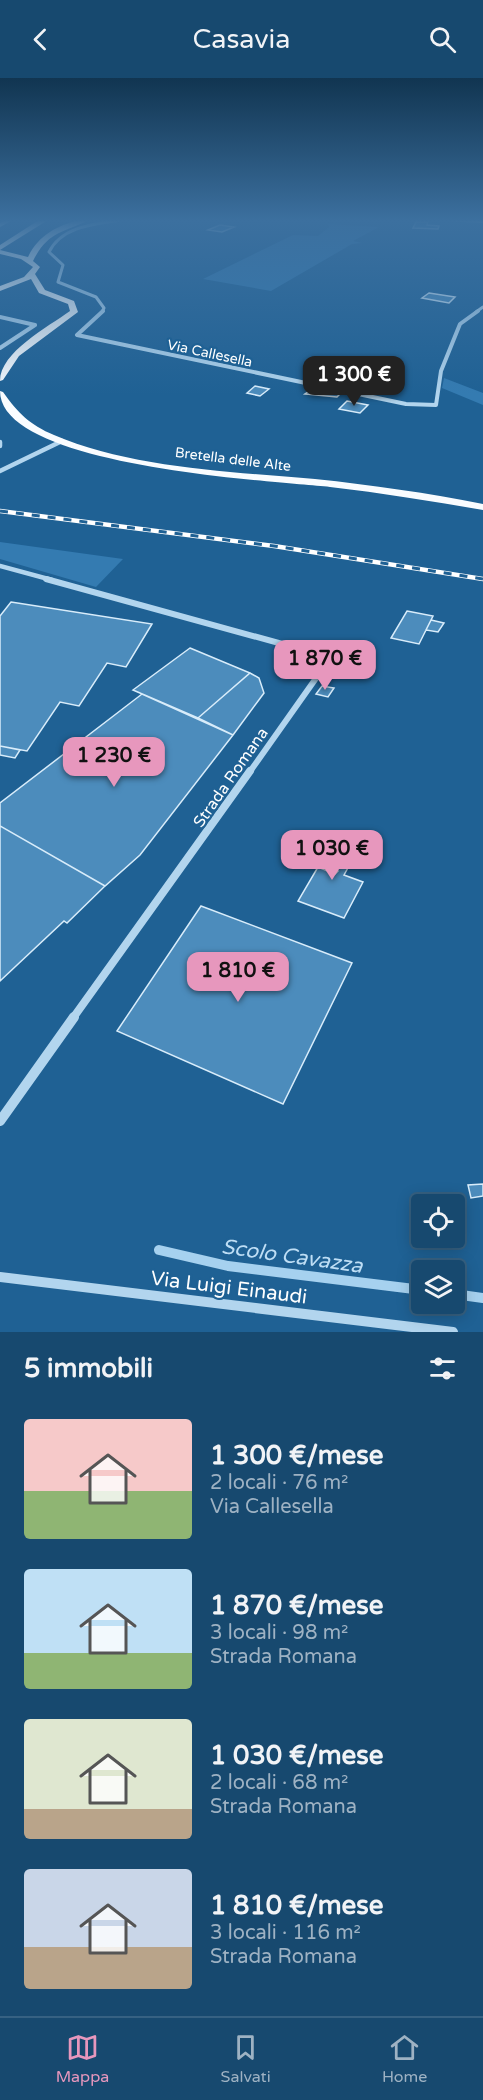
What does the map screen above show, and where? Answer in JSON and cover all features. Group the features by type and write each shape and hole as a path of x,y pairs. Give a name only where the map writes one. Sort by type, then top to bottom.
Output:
{"main road":[{"path":"0,290 27,279"},
{"path":"0,378 16,354 74,312 71,303 42,291 35,279"},
{"path":"0,290 51,293"},
{"name":"Bretella delle Alte","path":"0,394 6,408 18,419 62,441 130,460 170,467 374,490 483,507"}],"street":[{"name":"Via Callesella","path":"59,279 58,282 96,297 104,308 101,315 77,335 406,404 436,405 441,371 459,324 483,307"},
{"path":"0,317 35,325 0,348"},
{"path":"0,471 62,441"},
{"name":"Strada Romana","path":"0,566 315,653 321,664 319,674 0,1121"},
{"name":"Via Luigi Einaudi","path":"0,1277 453,1332"}],"shaded area":[{"path":"204,279 293,279 271,291"},
{"path":"444,378 483,393 483,405 442,388"},
{"path":"0,542 123,559 96,587 0,559"}],"building":[{"path":"429,293 455,297 449,303 422,298"},
{"path":"255,386 269,389 260,396 247,393"},
{"path":"315,387 341,393 337,397 305,394"},
{"path":"347,401 368,405 360,413 339,409"},
{"path":"11,602 152,624 126,667 107,663 79,706 60,702 27,751 0,746 0,616"},
{"path":"407,611 433,616 419,644 391,638"},
{"path":"431,620 444,623 438,632 426,630"},
{"path":"190,648 250,673 198,718 133,690"},
{"path":"250,673 259,678 264,693 233,735 198,718"},
{"path":"322,686 334,688 328,697 316,694"},
{"path":"142,694 233,735 140,855 105,886 0,826 0,803"},
{"path":"0,746 20,750 15,758 0,755"},
{"path":"0,826 105,886 67,923 64,921 0,981"},
{"path":"316,844 342,853 347,845 362,851 358,858 354,857 344,875 363,882 344,918 298,901 318,867 335,874 338,871 307,860"},
{"path":"201,906 352,963 283,1104 117,1031"},
{"path":"483,1184 483,1196 471,1198 468,1185"}],"waterway":[{"name":"Scolo Cavazza","path":"159,1250 228,1266 411,1289"},
{"name":"Scolo Cavazza","path":"465,1296 483,1298"}],"railway":[{"path":"0,511 274,546 483,579"}]}
